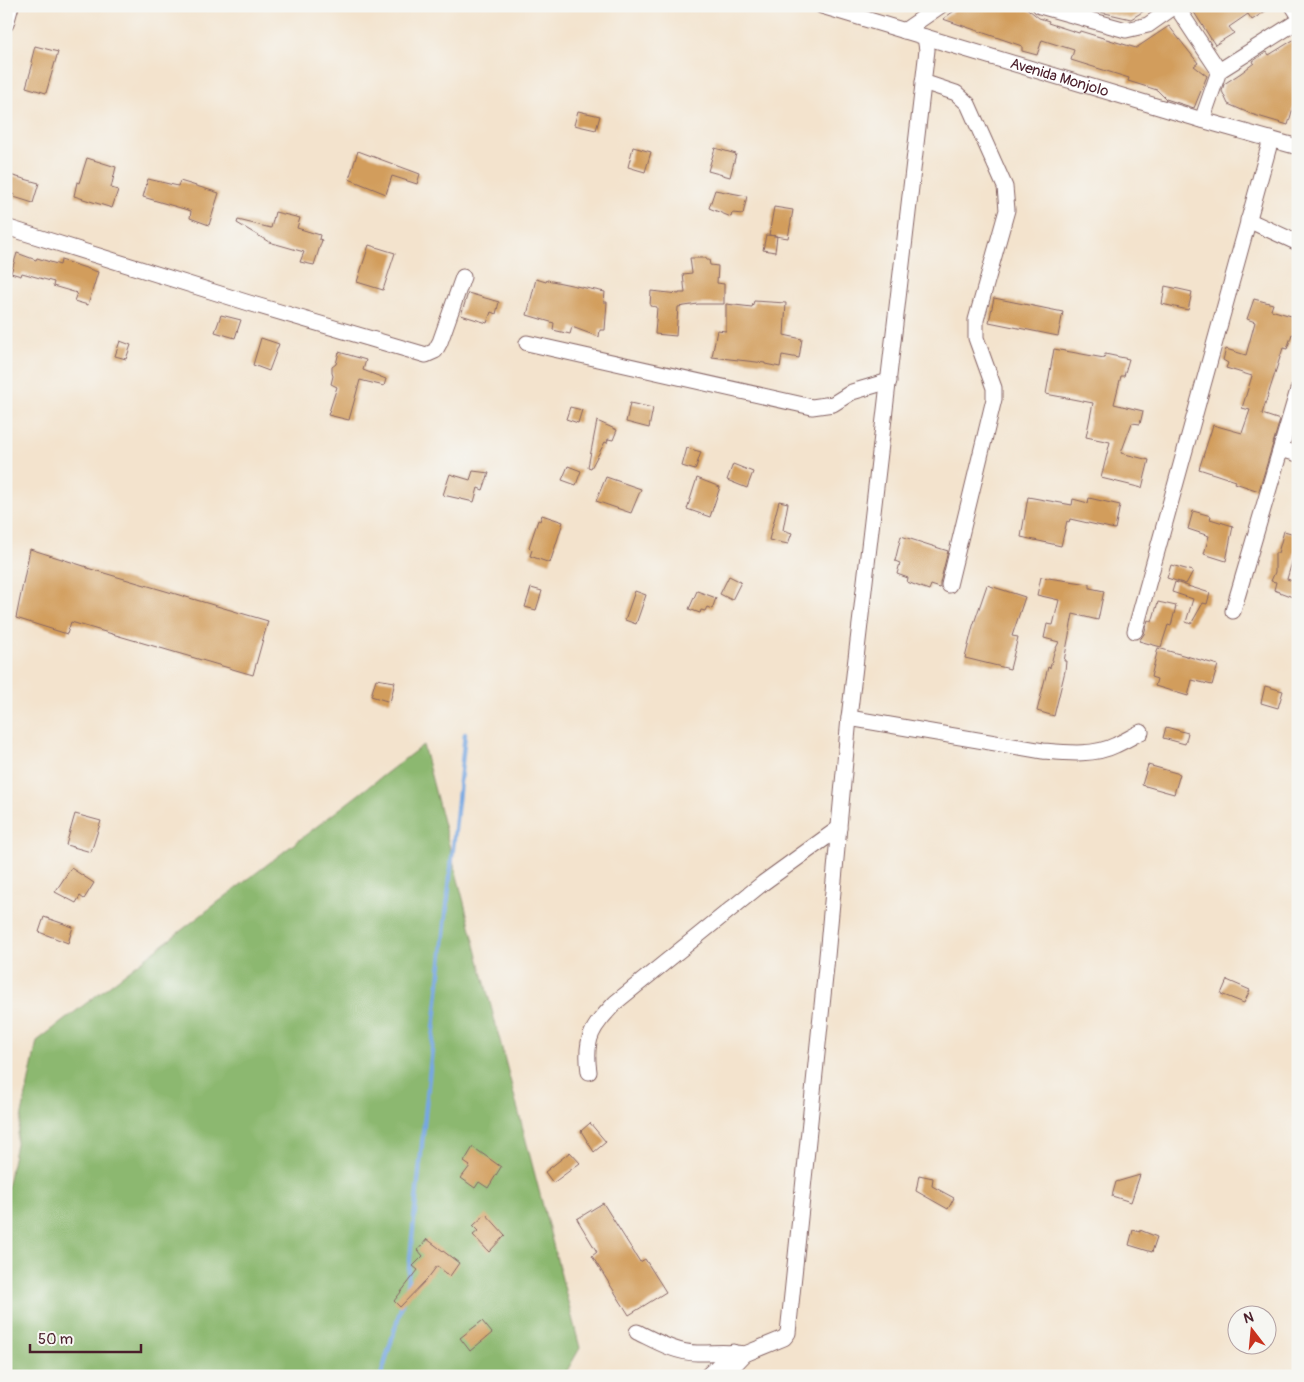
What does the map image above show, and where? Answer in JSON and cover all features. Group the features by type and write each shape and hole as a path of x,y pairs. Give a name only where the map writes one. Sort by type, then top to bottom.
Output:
{"street":[{"path":"6,24 11,6"},
{"name":"Avenida Monjolo","path":"822,6 1298,147"},
{"path":"904,31 940,6"},
{"path":"1040,6 1126,30 1148,25 1175,6 1219,71"},
{"path":"1292,6 1298,14"},
{"path":"1202,120 1219,71 1298,21"},
{"path":"707,1376 739,1353 784,1338 788,1333 849,718 927,50 925,37"},
{"path":"923,82 956,93 968,104 1005,187 1006,202 1006,210 976,320 976,338 994,388 994,399 949,585"},
{"path":"1135,632 1271,139"},
{"path":"1248,220 1298,243"},
{"path":"6,227 249,303 426,355 435,351 440,342 463,277"},
{"path":"527,343 812,407 833,404 852,392 889,381"},
{"path":"1233,611 1298,390"},
{"path":"1281,449 1298,454"},
{"path":"849,718 1042,751 1069,753 1096,751 1115,746 1140,732"},
{"path":"588,1072 586,1053 589,1040 598,1021 616,1002 763,883 839,828"},
{"path":"637,1332 680,1351 739,1353"},
{"path":"724,1376 739,1353"}],"green space":[{"path":"423,745 580,1348 564,1376 6,1376 6,1193 37,1041"}],"building":[{"path":"961,6 1024,6 1039,18 1049,21 1048,23 1136,48 1169,26 1198,63 1194,66 1207,76 1194,108 1166,99 1157,90 1128,81 1129,78 1071,60 1074,50 1042,40 1037,55 1022,51 1022,46 943,19"},
{"path":"1096,6 1152,6 1131,19 1096,11"},
{"path":"1190,6 1273,6 1252,20 1248,14 1229,27 1234,33 1215,45"},
{"path":"1298,37 1298,91 1288,125 1251,114 1228,104 1222,91 1224,84 1267,52 1269,55"},
{"path":"35,46 58,52 46,93 26,87 33,63 31,62"},
{"path":"578,111 600,116 596,130 574,125"},
{"path":"633,147 651,152 645,172 628,167"},
{"path":"715,148 736,154 730,177 708,171"},
{"path":"358,151 420,174 417,184 392,176 386,194 349,179"},
{"path":"87,158 116,167 111,188 118,190 112,208 74,196 77,182 79,183"},
{"path":"6,174 39,183 33,203 14,197 15,195 6,192"},
{"path":"148,179 178,186 180,181 219,193 209,225 190,218 191,211 143,197"},
{"path":"715,190 747,196 743,214 732,213 731,217 709,208"},
{"path":"774,207 793,210 788,238 769,235"},
{"path":"275,212 300,218 297,228 320,235 319,239 322,240 314,265 300,262 304,252 269,242 237,223 238,220 271,228"},
{"path":"766,235 777,236 775,252 763,250"},
{"path":"369,245 395,253 383,290 357,282"},
{"path":"17,253 36,260 37,258 60,265 61,260 98,272 88,305 74,301 77,293 53,286 54,282 22,273 21,276 11,273"},
{"path":"690,258 706,258 706,260 709,260 710,265 718,266 717,283 724,284 724,304 698,304 678,307 676,336 655,334 657,307 650,306 651,291 685,293 683,274 692,273"},
{"path":"536,279 605,292 604,302 607,302 605,330 600,330 599,337 572,327 570,334 553,330 554,323 527,315"},
{"path":"1165,286 1192,292 1188,310 1162,304"},
{"path":"468,293 499,302 496,314 491,312 487,323 461,315"},
{"path":"994,298 1063,312 1058,336 989,322"},
{"path":"1254,299 1273,304 1271,310 1298,318 1296,335 1292,334 1287,349 1283,348 1262,414 1280,420 1259,491 1199,469 1213,425 1242,433 1250,410 1242,408 1252,376 1226,368 1228,363 1223,360 1226,349 1246,355 1255,322 1247,319"},
{"path":"754,301 786,303 784,335 802,339 799,358 782,355 780,367 765,363 712,357 717,330 726,331 726,304 752,307"},
{"path":"221,315 241,320 235,338 215,332"},
{"path":"261,338 279,344 269,371 253,365"},
{"path":"120,341 131,345 126,359 115,356"},
{"path":"1054,349 1104,358 1105,354 1129,359 1124,376 1121,376 1114,404 1143,411 1140,424 1132,423 1121,453 1149,460 1142,488 1101,478 1110,442 1086,437 1093,403 1046,394"},
{"path":"339,352 366,360 363,370 386,379 384,386 360,380 349,420 328,415 337,387 331,384 333,376 332,367 336,364"},
{"path":"630,403 653,408 649,428 626,422"},
{"path":"570,407 582,410 578,423 566,419"},
{"path":"597,421 617,430 613,440 608,439 607,443 605,442 591,468 588,467"},
{"path":"687,448 701,452 695,470 682,466"},
{"path":"733,464 753,472 747,488 727,480"},
{"path":"568,466 581,471 576,485 562,480"},
{"path":"473,471 489,473 483,490 478,488 474,502 443,495 450,474 470,480"},
{"path":"606,477 641,489 631,513 596,501"},
{"path":"697,478 720,487 710,517 687,509"},
{"path":"1028,497 1072,505 1073,499 1088,503 1089,498 1120,505 1115,529 1070,519 1069,522 1067,521 1061,546 1021,537"},
{"path":"779,501 788,503 783,530 792,533 788,544 769,540"},
{"path":"1193,511 1211,516 1210,519 1233,526 1226,561 1204,554 1209,536 1188,529"},
{"path":"542,515 563,522 550,563 530,556 532,550 529,547 538,520 540,521"},
{"path":"1284,531 1298,535 1298,553 1295,552 1287,579 1298,583 1298,599 1274,590 1276,582 1271,581 1275,572 1275,553 1278,553"},
{"path":"901,536 948,551 940,588 931,585 929,590 907,582 908,578 897,574 900,563 895,561"},
{"path":"30,549 87,568 268,621 253,675 71,622 67,634 16,618"},
{"path":"1171,565 1193,571 1186,584 1167,578"},
{"path":"729,576 741,582 732,600 720,594"},
{"path":"1041,577 1090,584 1090,588 1104,591 1098,620 1073,614 1064,661 1066,661 1065,671 1054,716 1037,711 1048,667 1050,668 1059,642 1044,638 1047,624 1053,625 1059,600 1037,595"},
{"path":"1175,582 1210,593 1207,604 1203,603 1191,624 1186,622 1193,599 1172,592"},
{"path":"987,585 1025,597 1012,636 1018,637 1010,669 965,658 973,626"},
{"path":"531,588 542,591 536,610 525,607"},
{"path":"635,591 646,595 636,624 625,620"},
{"path":"697,591 716,598 712,609 707,607 705,611 701,610 700,613 689,609"},
{"path":"1158,602 1176,606 1171,626 1168,625 1161,647 1139,641 1144,634 1148,620 1152,622"},
{"path":"1158,648 1218,665 1212,685 1192,680 1188,696 1155,686 1157,679 1151,677"},
{"path":"376,679 395,682 390,702 371,696"},
{"path":"1265,686 1283,691 1278,708 1261,703"},
{"path":"1166,727 1188,733 1185,744 1163,738"},
{"path":"1148,765 1180,774 1174,794 1142,785"},
{"path":"75,814 101,821 91,852 66,845"},
{"path":"71,868 94,883 84,899 80,896 76,903 55,892"},
{"path":"44,917 73,927 68,943 39,932"},
{"path":"1227,980 1250,990 1244,1003 1221,994"},
{"path":"590,1123 606,1142 594,1152 581,1131"},
{"path":"473,1147 501,1167 488,1188 479,1182 475,1188 461,1178 470,1166 464,1162"},
{"path":"570,1152 580,1163 553,1183 545,1172"},
{"path":"919,1175 933,1178 932,1186 954,1198 948,1209 916,1191"},
{"path":"1140,1175 1131,1202 1112,1196 1116,1182"},
{"path":"603,1203 640,1262 645,1259 666,1292 629,1315 592,1256 597,1252 577,1219"},
{"path":"486,1214 505,1235 489,1252 473,1235 478,1231 473,1226"},
{"path":"1133,1230 1140,1232 1140,1230 1157,1237 1152,1252 1129,1245"},
{"path":"427,1239 459,1263 450,1276 437,1266 400,1307 394,1301 418,1270 413,1266 423,1256 418,1250"},
{"path":"482,1321 492,1333 470,1351 460,1338"}],"waterway":[{"path":"407,1287 465,734"},
{"path":"381,1376 403,1301"}]}
